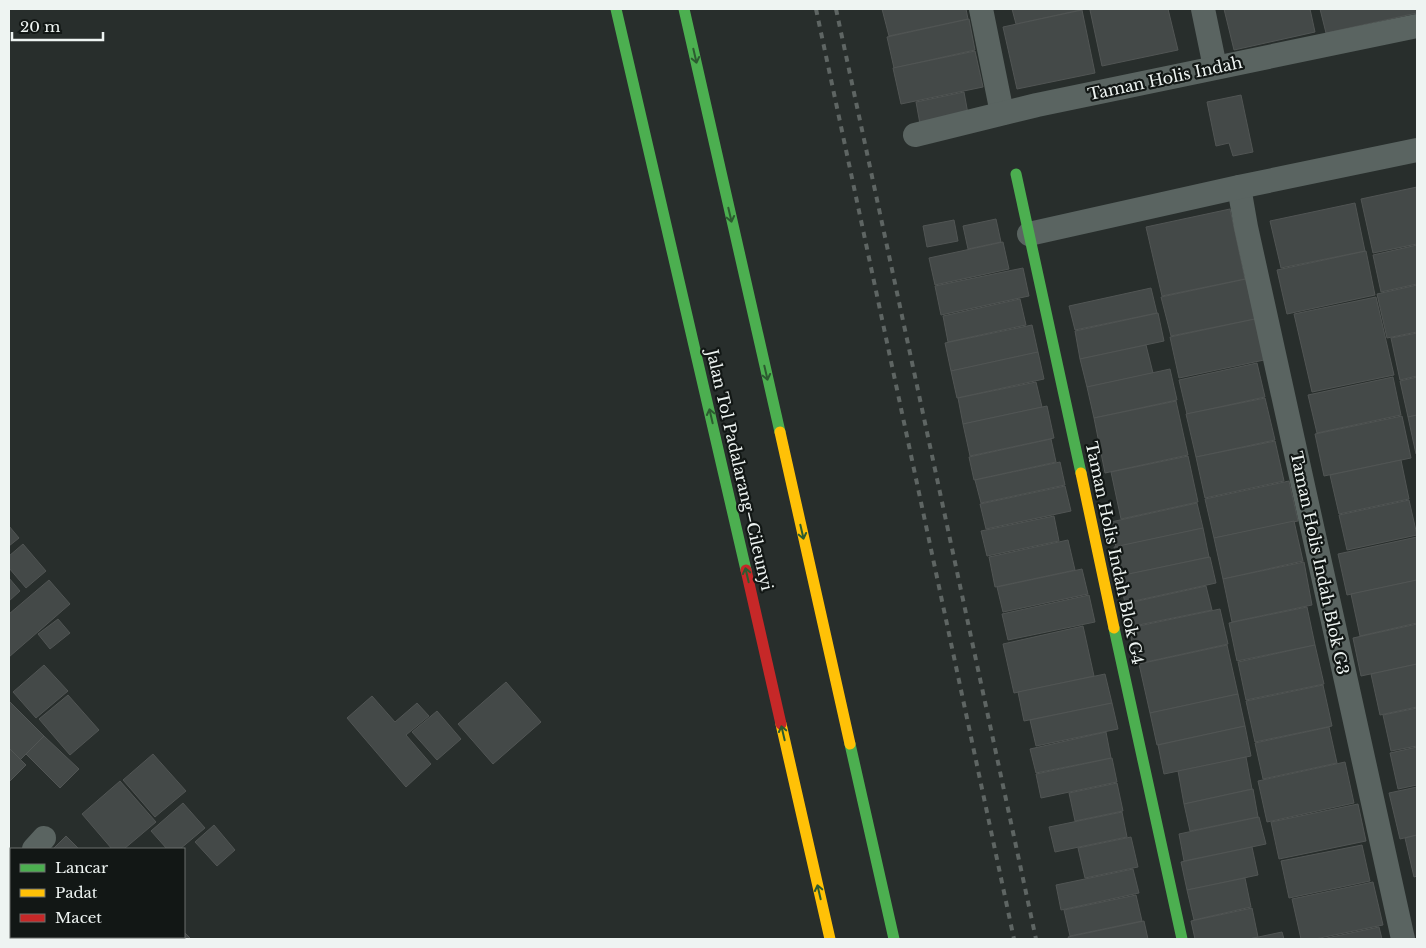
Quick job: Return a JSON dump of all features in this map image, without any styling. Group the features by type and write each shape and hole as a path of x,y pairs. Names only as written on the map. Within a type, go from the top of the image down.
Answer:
{"main road":[{"name":"Jalan Tol Padalarang–Cileunyi","path":"616,9 830,939"},
{"path":"684,9 894,939"},
{"name":"Taman Holis Indah Blok G4","path":"1016,174 1182,939"}],"street":[{"path":"980,9 1002,113"},
{"path":"1204,9 1216,67"},
{"name":"Taman Holis Indah","path":"915,135 1002,113 1417,26"},
{"path":"1029,234 1239,187 1417,150"},
{"name":"Taman Holis Indah Blok G3","path":"1239,187 1246,227 1403,939"}],"building":[{"path":"882,9 966,9 968,19 889,36"},
{"path":"1012,9 1085,9 1016,24"},
{"path":"1168,9 1178,50 1102,66 1090,10"},
{"path":"1224,9 1310,9 1315,32 1234,50"},
{"path":"1320,9 1417,9 1417,13 1326,33"},
{"path":"1082,10 1095,73 1017,89 1003,27"},
{"path":"969,19 975,50 894,68 887,37"},
{"path":"975,51 983,87 901,104 893,68"},
{"path":"964,92 968,114 920,124 916,102"},
{"path":"1241,95 1253,152 1233,156 1229,143 1216,146 1207,102"},
{"path":"1417,187 1417,244 1373,253 1361,199"},
{"path":"1355,203 1365,251 1281,268 1270,221"},
{"path":"1230,209 1245,279 1162,296 1146,227"},
{"path":"996,219 1001,242 968,249 963,226"},
{"path":"954,220 958,241 927,247 923,226"},
{"path":"1003,242 1009,269 935,285 929,258"},
{"path":"1417,245 1417,284 1381,292 1373,255"},
{"path":"1366,251 1375,295 1287,314 1277,270"},
{"path":"1023,268 1029,296 941,315 935,286"},
{"path":"1246,279 1255,319 1171,336 1161,297"},
{"path":"1417,285 1417,332 1387,338 1377,294"},
{"path":"1151,288 1157,313 1075,330 1069,306"},
{"path":"1376,297 1394,375 1312,392 1294,314"},
{"path":"1020,299 1026,325 948,342 943,316"},
{"path":"1158,313 1164,341 1080,359 1075,331"},
{"path":"1255,319 1264,360 1179,378 1170,337"},
{"path":"1032,325 1038,352 951,371 945,343"},
{"path":"1417,333 1417,376 1400,380 1391,338"},
{"path":"1146,345 1153,373 1087,387 1080,359"},
{"path":"1038,352 1044,379 957,398 951,371"},
{"path":"1257,363 1265,397 1187,414 1179,380"},
{"path":"1170,369 1177,400 1094,418 1087,387"},
{"path":"1393,377 1401,415 1317,433 1308,395"},
{"path":"1417,377 1417,415 1408,417 1400,381"},
{"path":"1036,382 1042,407 963,424 958,398"},
{"path":"1265,398 1275,440 1196,457 1186,414"},
{"path":"1176,401 1188,455 1105,473 1094,418"},
{"path":"1047,406 1054,438 970,456 963,424"},
{"path":"1417,415 1417,454 1416,454 1408,417"},
{"path":"1402,416 1411,458 1324,476 1315,434"},
{"path":"1051,439 1056,462 974,480 969,457"},
{"path":"1275,441 1284,481 1205,498 1196,457"},
{"path":"1188,456 1198,502 1121,519 1111,472"},
{"path":"1401,460 1409,499 1339,514 1330,475"},
{"path":"1060,462 1065,485 981,503 975,480"},
{"path":"1289,481 1298,521 1214,538 1205,499"},
{"path":"1065,486 1071,511 986,529 980,504"},
{"path":"1409,500 1417,535 1347,550 1339,515"},
{"path":"1197,503 1203,528 1116,547 1111,522"},
{"path":"1054,516 1059,541 987,556 981,531"},
{"path":"1294,521 1303,561 1223,579 1214,538"},
{"path":"9,526 19,538 9,546"},
{"path":"1203,528 1209,557 1120,576 1114,547"},
{"path":"1417,537 1417,580 1347,595 1338,554"},
{"path":"1068,540 1075,570 995,587 989,557"},
{"path":"23,544 46,571 26,588 9,568 9,556"},
{"path":"1210,557 1216,583 1125,603 1119,576"},
{"path":"1304,562 1312,605 1232,622 1223,579"},
{"path":"1082,569 1088,594 1003,612 997,587"},
{"path":"9,578 20,591 9,601"},
{"path":"49,580 70,604 9,657 9,614"},
{"path":"1417,580 1417,623 1360,636 1351,594"},
{"path":"1206,586 1212,610 1129,627 1124,604"},
{"path":"1089,595 1095,622 1008,640 1002,614"},
{"path":"1307,607 1315,645 1237,661 1229,623"},
{"path":"1220,609 1228,644 1137,664 1129,628"},
{"path":"58,619 70,633 50,649 38,634"},
{"path":"1417,624 1417,664 1361,676 1353,638"},
{"path":"1083,626 1094,676 1014,693 1003,644"},
{"path":"1227,645 1238,694 1150,713 1139,664"},
{"path":"1315,645 1324,684 1246,700 1238,662"},
{"path":"1417,664 1417,707 1380,715 1371,674"},
{"path":"44,665 68,691 36,718 13,692"},
{"path":"1105,674 1112,703 1024,721 1018,692"},
{"path":"506,682 541,722 493,764 458,724"},
{"path":"1323,685 1332,726 1255,742 1246,701"},
{"path":"1238,694 1245,726 1157,745 1150,713"},
{"path":"68,695 99,730 70,755 39,719"},
{"path":"372,696 395,722 417,703 429,716 406,735 431,764 406,787 347,718"},
{"path":"9,701 44,736 20,760 9,748"},
{"path":"1112,703 1118,729 1036,746 1030,720"},
{"path":"1417,708 1417,746 1391,751 1383,715"},
{"path":"437,711 461,739 437,760 412,732"},
{"path":"1245,726 1251,756 1164,774 1158,745"},
{"path":"1329,727 1337,763 1263,779 1255,743"},
{"path":"1106,732 1111,758 1036,773 1030,749"},
{"path":"44,736 79,769 60,788 26,754"},
{"path":"1417,747 1417,785 1398,789 1390,753"},
{"path":"9,748 26,765 9,782"},
{"path":"153,754 186,791 155,817 123,780"},
{"path":"1246,757 1252,789 1184,804 1178,771"},
{"path":"1112,758 1117,782 1041,798 1036,774"},
{"path":"1345,762 1354,803 1267,822 1258,781"},
{"path":"120,781 156,822 125,848 111,848 82,814"},
{"path":"1117,783 1123,811 1075,821 1069,793"},
{"path":"1417,787 1417,835 1400,839 1389,793"},
{"path":"1253,789 1258,817 1190,831 1184,804"},
{"path":"183,803 205,828 181,848 166,848 151,831"},
{"path":"1358,804 1366,841 1279,859 1271,822"},
{"path":"1122,812 1127,837 1055,852 1049,827"},
{"path":"1259,817 1266,844 1184,861 1179,834"},
{"path":"214,825 235,850 217,866 195,842"},
{"path":"1417,835 1417,876 1414,877 1405,838"},
{"path":"66,836 78,848 54,848"},
{"path":"1131,837 1138,867 1085,878 1078,848"},
{"path":"1362,845 1370,881 1289,898 1281,861"},
{"path":"1252,847 1258,875 1187,890 1181,862"},
{"path":"1133,869 1139,893 1061,910 1056,885"},
{"path":"1245,878 1251,907 1194,920 1187,890"},
{"path":"1373,882 1383,925 1315,939 1301,939 1292,899"},
{"path":"1136,895 1142,921 1070,936 1064,910"},
{"path":"1252,908 1258,937 1249,939 1195,939 1191,921"},
{"path":"1144,921 1148,939 1069,939 1068,937"},
{"path":"1379,927 1382,939 1322,939"},
{"path":"1282,932 1284,939 1249,939"},
{"path":"185,933 191,939 164,938 185,938"},
{"path":"18,938 50,938 49,939"},
{"path":"52,938 90,938 88,939 51,939"},
{"path":"112,938 139,938 138,939"}],"railway":[{"path":"816,9 1014,939"},
{"path":"836,9 1036,939"}],"traffic: fast":[{"path":"616,9 746,570"},
{"path":"684,9 780,432"},
{"path":"1016,174 1081,473"},
{"path":"1114,628 1182,939"},
{"path":"850,744 894,939"}],"traffic: slow":[{"path":"780,432 850,744"},
{"path":"1081,473 1114,628"},
{"path":"781,724 830,939"}],"traffic: jam":[{"path":"746,570 781,724"}]}
